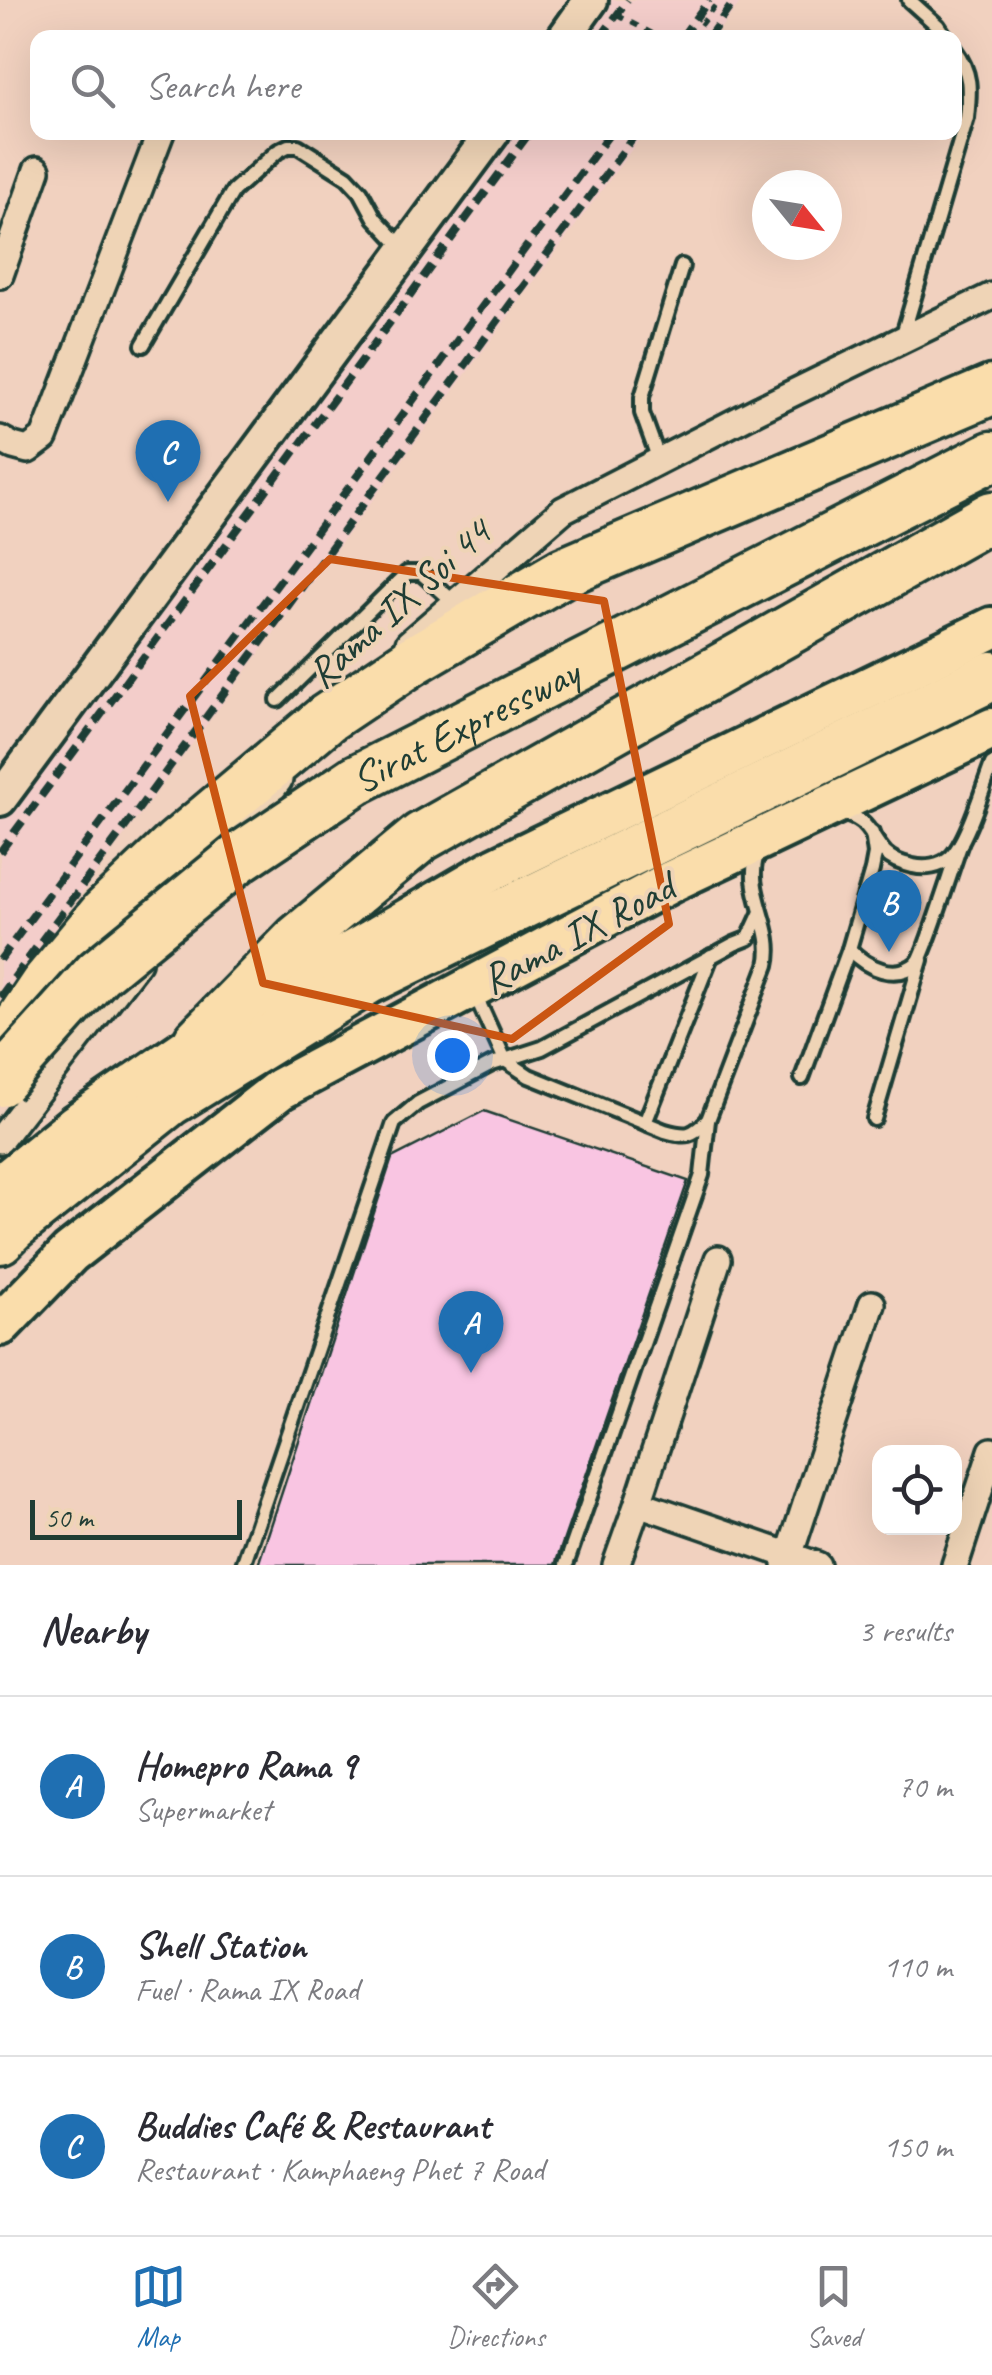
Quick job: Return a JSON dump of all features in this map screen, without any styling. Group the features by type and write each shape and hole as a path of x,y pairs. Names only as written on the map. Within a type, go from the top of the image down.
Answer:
{"highway":[{"path":"0,1051 45,984 104,913 177,844 327,718 412,661 564,572 992,390"},
{"name":"Sirat Expressway","path":"0,1082 98,972 239,858 356,780 992,456"},
{"path":"198,1041 298,939 421,837 992,516"},
{"path":"0,1240 170,1102 367,980 992,676"}],"main road":[{"name":"Rama IX Road","path":"0,1186 75,1124 198,1041 496,868 992,628"},
{"name":"Rama IX Road","path":"0,1325 70,1253 280,1088 672,881 992,729"}],"street":[{"path":"572,30 599,5"},
{"path":"0,439 28,450 44,438 158,140"},
{"path":"0,798 487,140"},
{"path":"0,275 37,170"},
{"name":"Rama IX Soi 44","path":"0,1140 327,718 454,602 563,510 992,296"},
{"path":"616,1565 718,1259"},
{"path":"788,1560 872,1304"},
{"path":"955,1565 992,1451"},
{"path":"638,1502 788,1560 816,1565"}],"lane":[{"path":"909,0 941,30"},
{"path":"962,60 970,89 962,132"},
{"path":"901,340 960,140"},
{"path":"143,346 233,191 288,146 298,146 347,177 361,192 374,218 406,251"},
{"path":"659,460 642,413 642,397 682,266"},
{"path":"278,700 408,573 421,574 454,602"},
{"path":"874,1120 921,960 992,764"},
{"path":"814,815 854,816 896,861 924,868 950,858 961,843"},
{"path":"802,1078 849,949 872,870 872,833"},
{"path":"566,1565 702,1175 708,1120 771,951 755,892 753,862 764,838"},
{"path":"243,1565 394,1123 418,1102 505,1060 542,1048 749,938 760,911"},
{"path":"849,949 867,965 891,972 901,972 921,960"},
{"path":"645,1123 711,956"},
{"path":"472,987 505,1060 530,1076 685,1136 708,1120"}],"path":[{"path":"696,30 719,0"},
{"path":"599,5 647,30"}],"highlighted area":[{"path":"330,559 604,601 669,924 512,1039 263,983 190,696"}],"shaded area":[{"path":"596,0 742,0 719,30 574,30"},
{"path":"493,140 639,140 0,1004 0,801"}],"building":[{"path":"484,1111 688,1181 555,1565 258,1565 392,1158"}],"railway":[{"path":"606,30 628,0"},
{"path":"687,30 709,0"},
{"path":"714,30 735,0"},
{"path":"0,852 524,140"},
{"path":"0,960 605,140"},
{"path":"0,997 631,140"}],"place":[{"name":"Buddies Café & Restaurant","path":"168,502"},
{"name":"Shell Station","path":"889,952"},
{"name":"Homepro Rama 9","path":"471,1373"}]}
